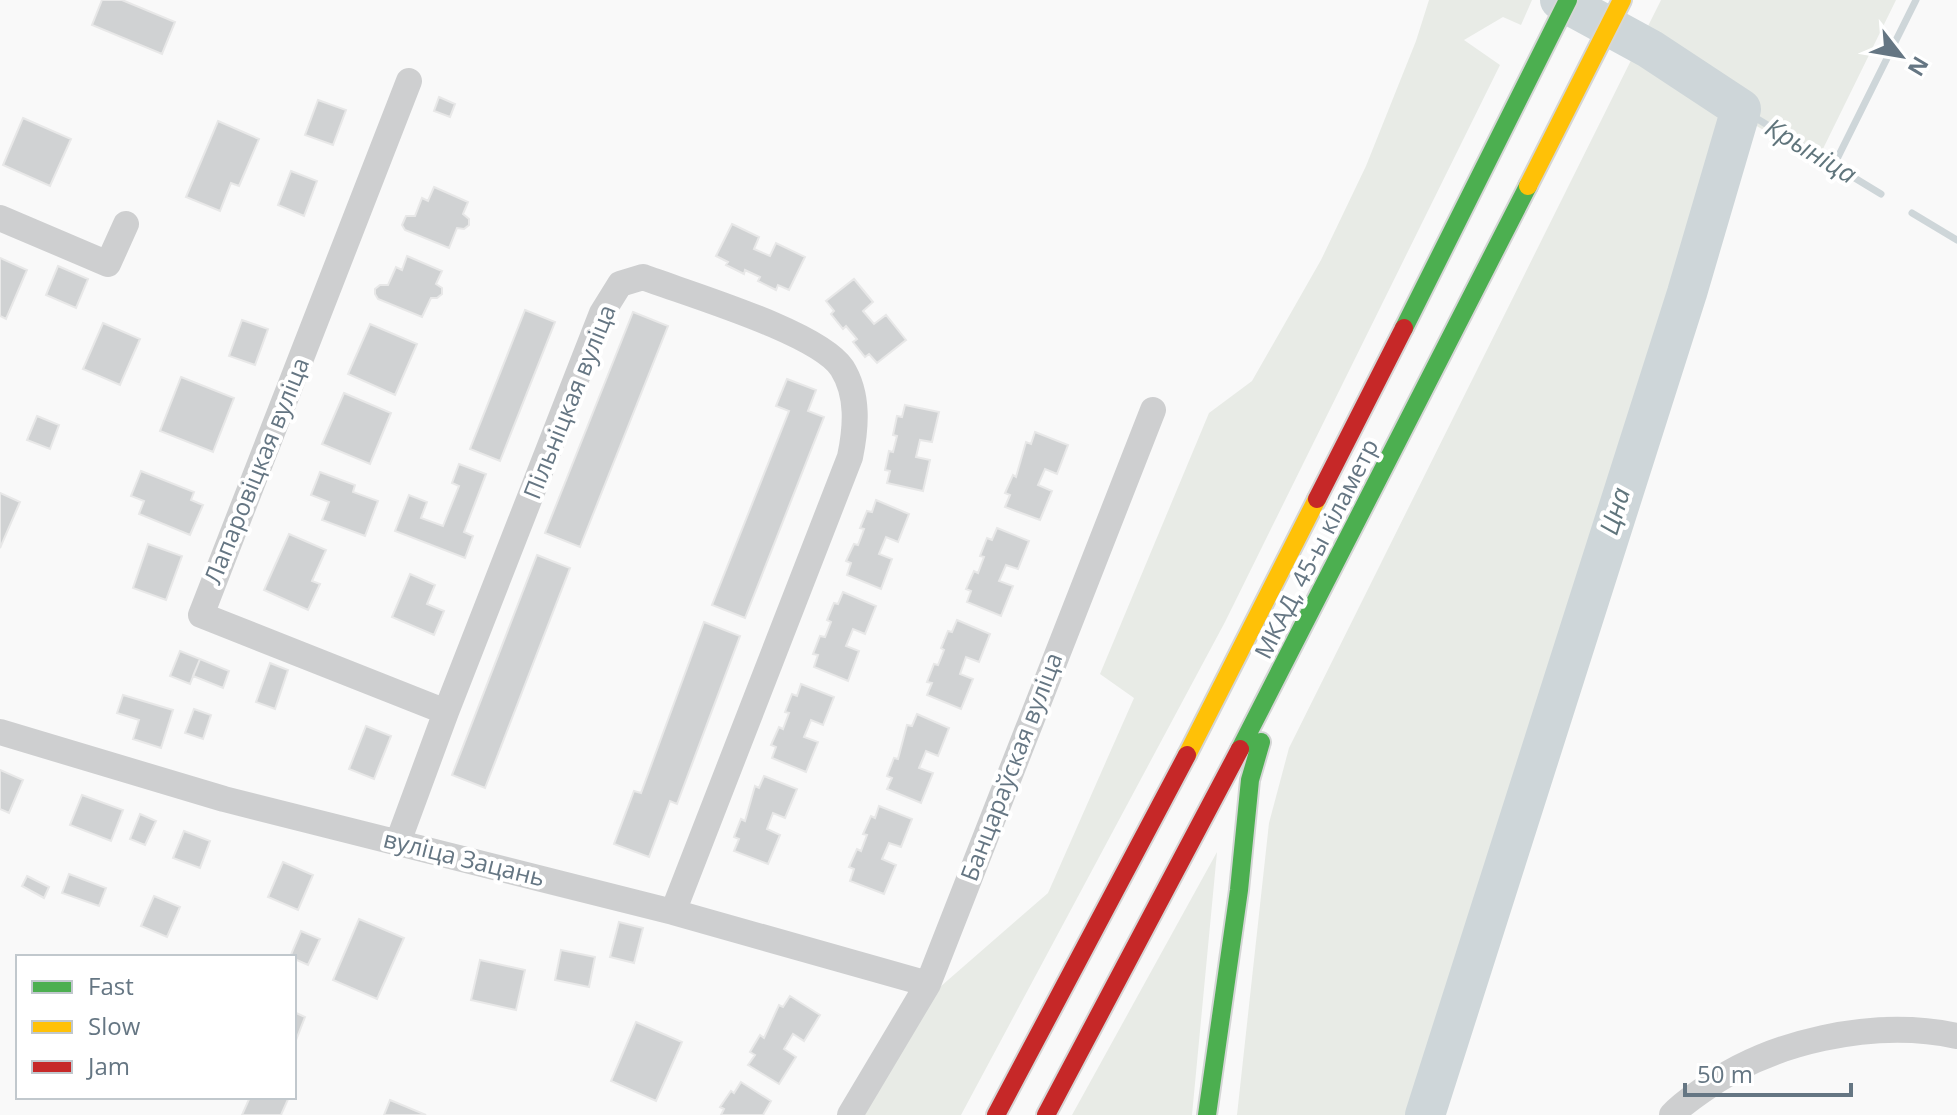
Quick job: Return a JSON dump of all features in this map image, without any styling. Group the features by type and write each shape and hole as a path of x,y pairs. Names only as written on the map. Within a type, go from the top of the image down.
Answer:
{"highway":[{"name":"МКАД, 45-ы кіламетр","path":"996,1115 1271,588 1568,0"},
{"name":"МКАД, 45-ы кіламетр","path":"1046,1115 1282,670 1622,0"},
{"path":"1207,1115 1239,890 1250,780 1282,670"}],"street":[{"name":"Лапаровіцкая вуліца","path":"409,81 201,615 446,712"},
{"path":"0,218 108,264 126,224"},
{"name":"Пільніцкая вуліца","path":"398,842 602,313 620,284 643,277 799,335 823,350 842,368 857,423 850,457 673,912"},
{"name":"Банцараўская вуліца","path":"850,1115 928,984 1153,410"},
{"name":"вуліца Зацань","path":"0,732 224,799 673,912 928,984"},
{"path":"1672,1115 1724,1074 1771,1053 1814,1041 1891,1030 1957,1036"}],"shaded area":[{"path":"1429,0 1532,0 1521,25 1503,17 1464,40 1500,65 1225,622 961,1115 864,1115 940,987 1048,893 1134,698 1100,674 1209,413 1252,381 1321,260 1366,166"},
{"path":"1661,0 1896,0 1817,161 1722,106 1668,290 1412,1115 1237,1115 1269,823 1289,748"},
{"path":"1217,852 1192,1115 1072,1115"}],"building":[{"path":"102,0 122,0 175,22 162,54 92,25"},
{"path":"439,97 455,104 450,117 434,111"},
{"path":"318,100 346,110 333,145 305,135"},
{"path":"23,118 71,139 50,186 3,165"},
{"path":"218,121 259,139 239,186 231,183 220,211 186,197"},
{"path":"291,171 317,181 304,216 278,205"},
{"path":"434,187 468,202 463,214 469,219 469,225 464,229 457,228 449,248 405,230 402,225 406,216 415,216 422,198 428,201"},
{"path":"732,224 759,237 754,249 770,256 776,243 805,257 789,290 778,285 776,290 758,281 760,277 745,270 744,274 716,256"},
{"path":"407,256 442,271 436,284 442,288 442,294 431,298 422,317 378,299 375,294 375,289 380,285 388,285 396,267 402,270"},
{"path":"0,258 27,270 6,319 0,316"},
{"path":"58,266 88,279 76,308 46,295"},
{"path":"854,279 873,302 863,311 874,324 886,315 906,340 877,363 869,354 865,357 853,342 857,339 846,326 843,329 831,314 834,311 826,301"},
{"path":"525,310 555,322 500,461 470,449"},
{"path":"633,312 668,326 580,547 545,533"},
{"path":"242,320 268,329 255,365 229,356"},
{"path":"103,323 140,339 120,385 83,369"},
{"path":"370,324 417,344 395,395 348,374"},
{"path":"181,377 234,398 213,452 160,431"},
{"path":"787,379 816,390 808,411 824,417 745,618 712,605 789,411 776,406"},
{"path":"344,393 391,413 370,464 322,444"},
{"path":"905,405 939,412 932,442 920,440 916,457 930,460 923,491 887,483 890,471 885,470 889,451 893,452 897,436 893,435 897,416 902,417"},
{"path":"37,416 59,425 50,449 27,440"},
{"path":"1035,432 1068,445 1057,474 1045,469 1038,485 1052,491 1040,520 1005,507 1010,495 1005,493 1013,475 1016,477 1026,442 1031,444"},
{"path":"459,464 486,474 464,532 473,536 465,558 395,531 409,495 427,502 421,518 443,526 459,486 452,483"},
{"path":"141,471 194,492 191,500 203,505 190,535 139,514 144,501 131,496"},
{"path":"320,472 355,485 353,492 378,501 365,536 322,520 329,502 311,495"},
{"path":"0,493 20,502 0,548"},
{"path":"876,500 909,514 898,542 886,537 879,554 892,559 881,589 847,575 851,563 846,561 854,544 858,545 864,529 860,528 867,511 872,512"},
{"path":"997,528 1029,541 1018,569 1006,565 999,581 1013,586 1001,616 967,602 971,591 966,589 974,571 978,573 987,538 992,540"},
{"path":"289,534 326,550 312,581 320,584 308,610 264,590"},
{"path":"148,544 182,556 166,600 133,588"},
{"path":"537,555 570,568 485,788 452,775"},
{"path":"410,574 435,585 427,604 444,611 434,635 392,617"},
{"path":"843,592 876,606 865,634 853,629 846,646 859,651 848,681 814,667 818,655 813,654 820,636 825,637 831,622 827,620"},
{"path":"957,620 990,634 979,662 966,657 960,674 973,679 961,709 927,695 932,683 927,682 934,664 938,665 948,631 952,632"},
{"path":"704,622 740,636 677,804 670,801 649,857 614,844 634,791 641,793"},
{"path":"180,651 200,659 190,684 170,676"},
{"path":"200,659 229,671 223,688 193,676"},
{"path":"270,663 288,670 275,709 256,702"},
{"path":"801,684 834,697 823,725 811,720 804,737 818,742 806,772 772,758 776,747 771,745 779,727 783,729 792,694 797,696"},
{"path":"123,695 173,710 161,748 133,739 139,720 117,713"},
{"path":"194,709 211,715 203,739 185,733"},
{"path":"917,714 949,728 938,756 926,751 919,768 933,773 921,803 887,789 892,778 887,776 894,758 898,759 907,725 912,726"},
{"path":"366,726 391,736 374,779 349,769"},
{"path":"0,770 23,780 9,813 0,809"},
{"path":"764,776 797,789 785,818 773,813 767,829 780,835 768,864 734,851 739,839 734,837 741,819 745,821 755,786 759,788"},
{"path":"82,795 123,810 111,841 70,825"},
{"path":"879,806 912,819 901,847 889,843 882,859 896,865 884,894 850,881 854,869 849,867 857,849 861,851 867,835 863,834 871,816 875,818"},
{"path":"140,814 156,821 145,845 130,839"},
{"path":"184,831 210,841 200,868 173,858"},
{"path":"283,862 313,875 298,910 268,897"},
{"path":"69,874 106,888 99,906 62,893"},
{"path":"27,876 49,887 44,898 22,886"},
{"path":"154,896 180,907 167,937 141,926"},
{"path":"359,919 404,938 377,999 333,980"},
{"path":"619,922 643,928 634,963 610,957"},
{"path":"301,931 320,939 308,965 296,960 296,955 291,955"},
{"path":"561,950 595,957 589,987 555,980"},
{"path":"480,960 525,970 516,1010 471,1000"},
{"path":"790,996 820,1015 804,1041 793,1034 784,1049 796,1057 779,1084 748,1065 755,1055 750,1052 760,1035 764,1038 779,1005 783,1007"},
{"path":"296,1013 305,1017 296,1040"},
{"path":"636,1022 682,1042 656,1101 611,1081"},
{"path":"741,1082 771,1101 763,1115 721,1115 724,1109 720,1107"},
{"path":"249,1099 288,1099 281,1115 242,1115"},
{"path":"390,1100 426,1115 384,1115"}],"waterway":[{"name":"Цна","path":"1425,1115 1687,293 1741,109 1650,49 1560,0"},
{"path":"1834,165 1916,0"},
{"name":"Крыніца","path":"1741,109 1881,194"},
{"name":"Крыніца","path":"1912,213 1957,240"}],"traffic: fast":[{"path":"1404,328 1568,0"},
{"path":"1240,749 1528,186"},
{"path":"1207,1115 1239,890 1250,780 1261,742"}],"traffic: slow":[{"path":"1528,186 1622,0"},
{"path":"1187,755 1317,499"}],"traffic: jam":[{"path":"1317,499 1404,328"},
{"path":"1046,1115 1240,749"},
{"path":"996,1115 1187,755"}]}
